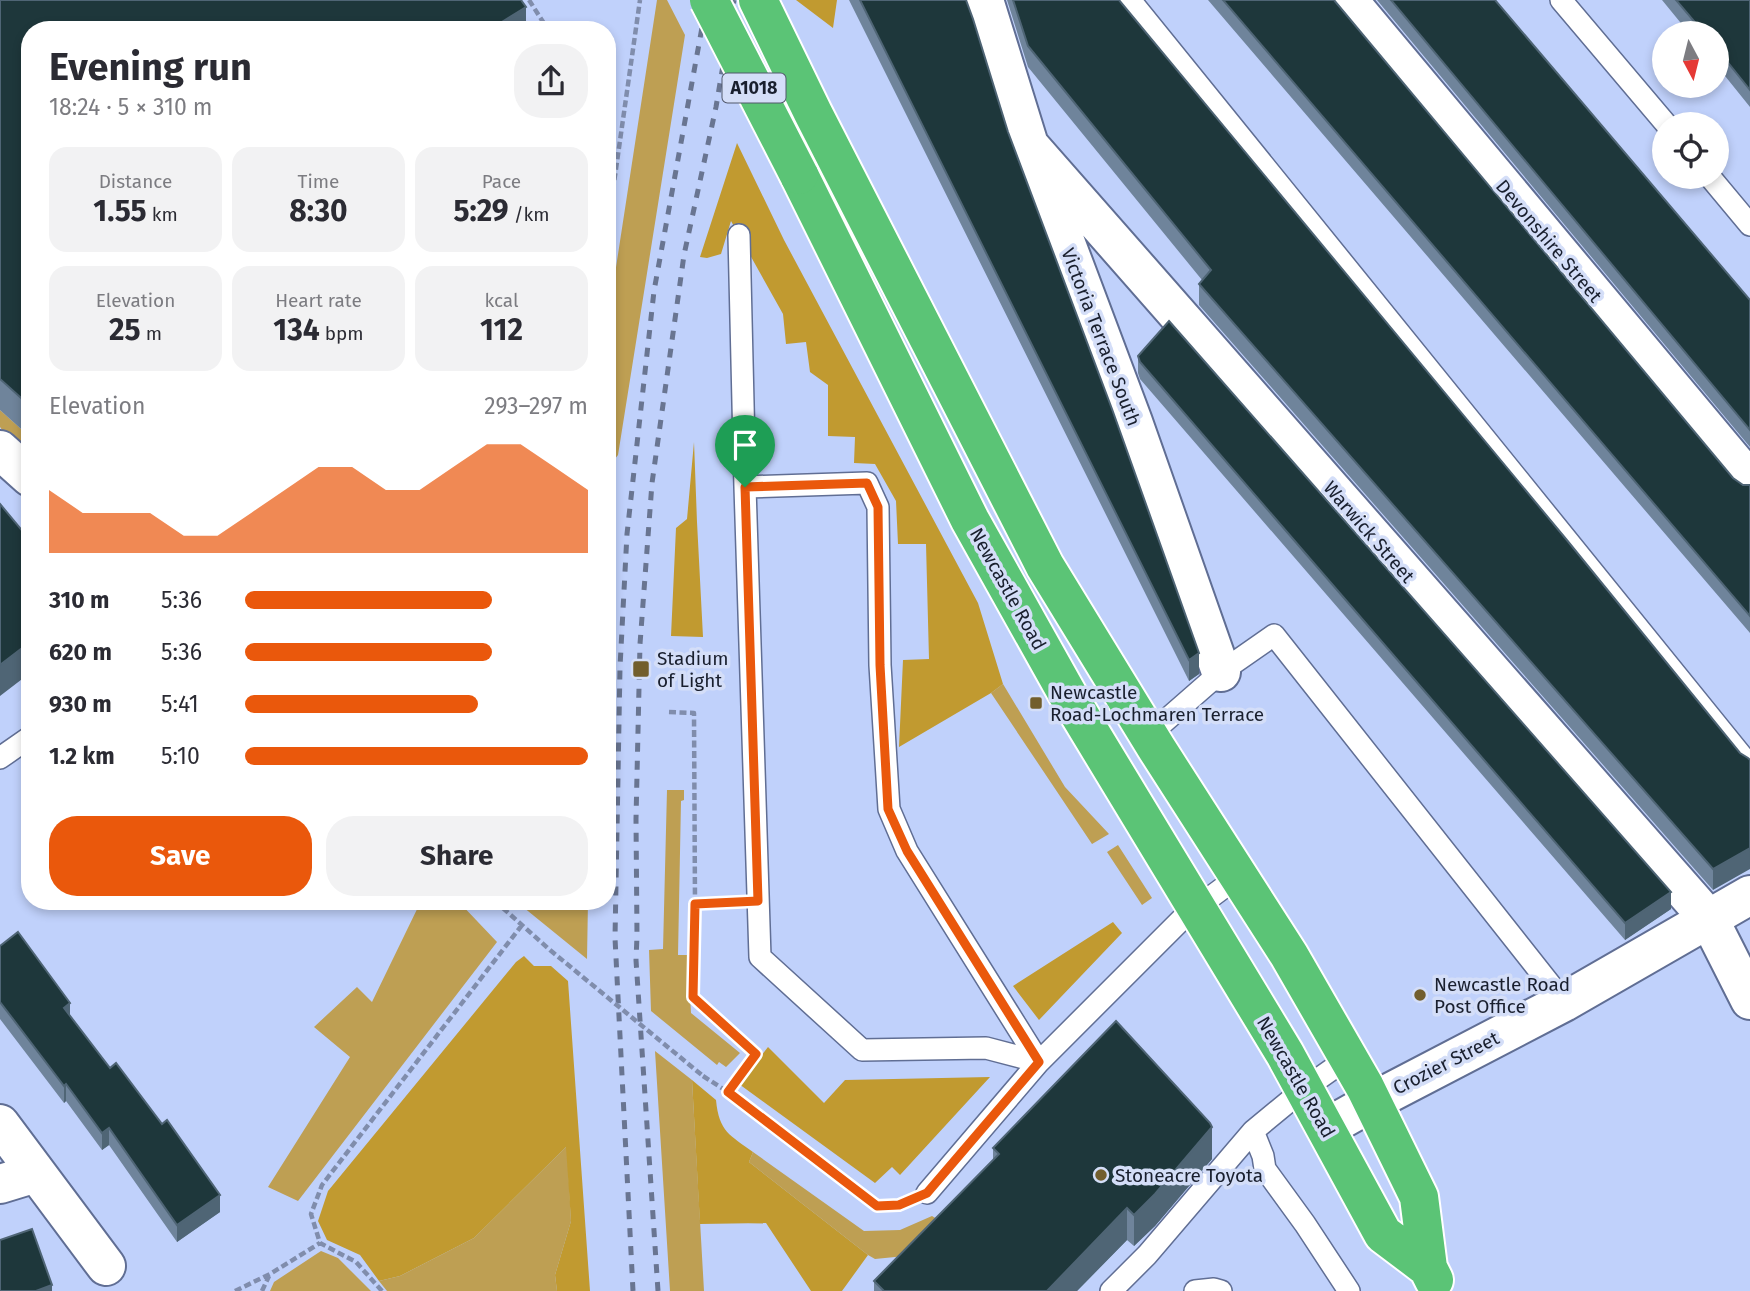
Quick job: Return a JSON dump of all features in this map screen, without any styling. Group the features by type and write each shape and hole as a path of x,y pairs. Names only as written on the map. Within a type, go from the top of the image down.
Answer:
{"highway":[{"name":"Newcastle Road","path":"709,0 970,520 1073,704 1285,1054 1383,1234 1434,1279"},
{"name":"A1018","path":"758,0 1045,566 1289,954 1372,1102 1419,1197 1434,1279"}],"street":[{"name":"Victoria Terrace South","path":"984,0 1029,145 1133,422 1221,672"},
{"name":"Devonshire Street","path":"1348,0 1750,481"},
{"name":"Warwick Street","path":"1029,145 1709,919 1750,1000"},
{"path":"0,450 21,469"},
{"name":"Crozier Street","path":"1326,1128 1564,1002 1750,895"},
{"path":"0,1124 106,1266"},
{"path":"0,1184 36,1173"}],"lane":[{"path":"1130,0 1750,766"},
{"path":"1561,0 1656,112"},
{"path":"1720,189 1750,225"},
{"path":"739,235 760,957 862,1049 986,1048 1039,1062"},
{"path":"745,487 867,483 878,507 880,665 888,809 907,851 1039,1062"},
{"path":"1149,735 1221,672 1274,635 1564,1002"},
{"path":"0,758 21,743"},
{"path":"927,1193 1039,1062 1184,917 1238,876"},
{"path":"1111,1291 1147,1255 1253,1132 1304,1089 1348,1058"},
{"path":"1253,1132 1263,1156 1265,1169 1349,1291"},
{"path":"1195,1291 1221,1291"}],"path":[{"path":"529,0 542,21"},
{"path":"616,154 640,0"},
{"path":"669,712 694,713 693,997 756,1054 728,1092"},
{"path":"695,904 758,901"},
{"path":"505,910 703,1076 728,1092 877,1206 899,1205 927,1193"},
{"path":"382,1291 356,1262 320,1243 312,1214 322,1185 522,925"},
{"path":"235,1291 270,1274 320,1243"},
{"path":"262,1291 270,1274"}],"shaded area":[{"path":"657,0 667,0 685,35 616,458 616,267"},
{"path":"796,0 837,0 833,28"},
{"path":"737,143 784,240 978,603 1003,684 899,747 903,660 929,659 926,544 898,544 896,501 875,464 854,463 855,437 828,436 828,385 810,372 806,342 786,344 783,314 731,221 721,254 700,257"},
{"path":"0,410 21,429 21,454 15,448 0,427"},
{"path":"694,442 703,637 671,636 676,528 687,519"},
{"path":"1003,684 1065,787 1109,834 1092,844 991,693"},
{"path":"667,790 684,790 684,800 681,801 678,955 688,955 691,1013 740,1053 726,1067 719,1062 717,1065 651,1011 649,950 663,949"},
{"path":"1118,845 1152,898 1142,905 1107,852"},
{"path":"417,910 467,910 497,942 298,1201 268,1187 350,1057 314,1027 357,987 372,1002"},
{"path":"527,910 588,910 587,959"},
{"path":"1113,922 1122,933 1039,1020 1013,986"},
{"path":"524,956 534,966 551,966 568,981 590,1291 557,1291 555,1275 571,1221 566,1147 474,1238 400,1276 379,1281 360,1255 327,1240 318,1221 328,1191 516,962"},
{"path":"768,1047 824,1103 845,1080 990,1077 900,1175 892,1167 875,1183 739,1084"},
{"path":"655,1051 692,1080 704,1291 670,1291"},
{"path":"692,1080 716,1100 720,1119 727,1132 753,1152 749,1162 868,1255 842,1291 811,1291 766,1223 700,1224"},
{"path":"567,1146 571,1221 555,1275 557,1291 387,1291 379,1281 400,1276 474,1238"},
{"path":"753,1152 864,1231 900,1230 932,1216 937,1219 905,1256 875,1259 749,1162"},
{"path":"321,1251 338,1258 371,1291 270,1291 274,1282"}],"building":[{"path":"0,0 521,0 526,7 503,21 21,21 21,398 0,379"},
{"path":"860,0 966,0 1008,132 1112,409 1199,653 1189,660"},
{"path":"1013,0 1119,0 1740,753 1750,760 1750,848 1713,869 1199,284 1211,270 1028,46"},
{"path":"1223,0 1334,0 1733,478 1743,485 1750,485 1750,616"},
{"path":"1391,0 1495,0 1652,185 1652,189 1656,189 1750,300 1750,430"},
{"path":"1676,0 1750,0 1750,90 1729,64 1729,21 1694,21"},
{"path":"1169,321 1671,892 1625,923 1140,362 1138,356"},
{"path":"0,504 21,529 21,649 0,665"},
{"path":"18,932 70,1003 64,1008 110,1068 116,1063 162,1124 167,1120 220,1195 177,1225 109,1128 102,1133 0,1002 0,946"},
{"name":"Stoneacre Toyota","path":"1116,1021 1212,1127 1155,1194 1134,1215 1127,1208 1047,1291 884,1291 874,1281 999,1154 993,1148"},
{"path":"32,1229 52,1285 36,1291 0,1291 0,1240"}],"railway":[{"path":"616,884 620,667 627,534 654,291 707,0"},
{"path":"658,1291 636,960 640,644 652,483 684,255 716,107 734,0"},
{"path":"616,910 633,1291"}],"place":[{"name":"Stadium of Light","path":"641,669"},
{"name":"Newcastle Road-Lochmaren Terrace","path":"1036,703"},
{"name":"Newcastle Road Post Office","path":"1420,995"},
{"name":"Stoneacre Toyota","path":"1101,1175"}],"route":[{"path":"867,483 878,507 880,665 888,809 907,851 1039,1062 927,1193 899,1205 877,1206 728,1092 756,1054 693,997 695,904 758,901 745,487 867,483"}]}
